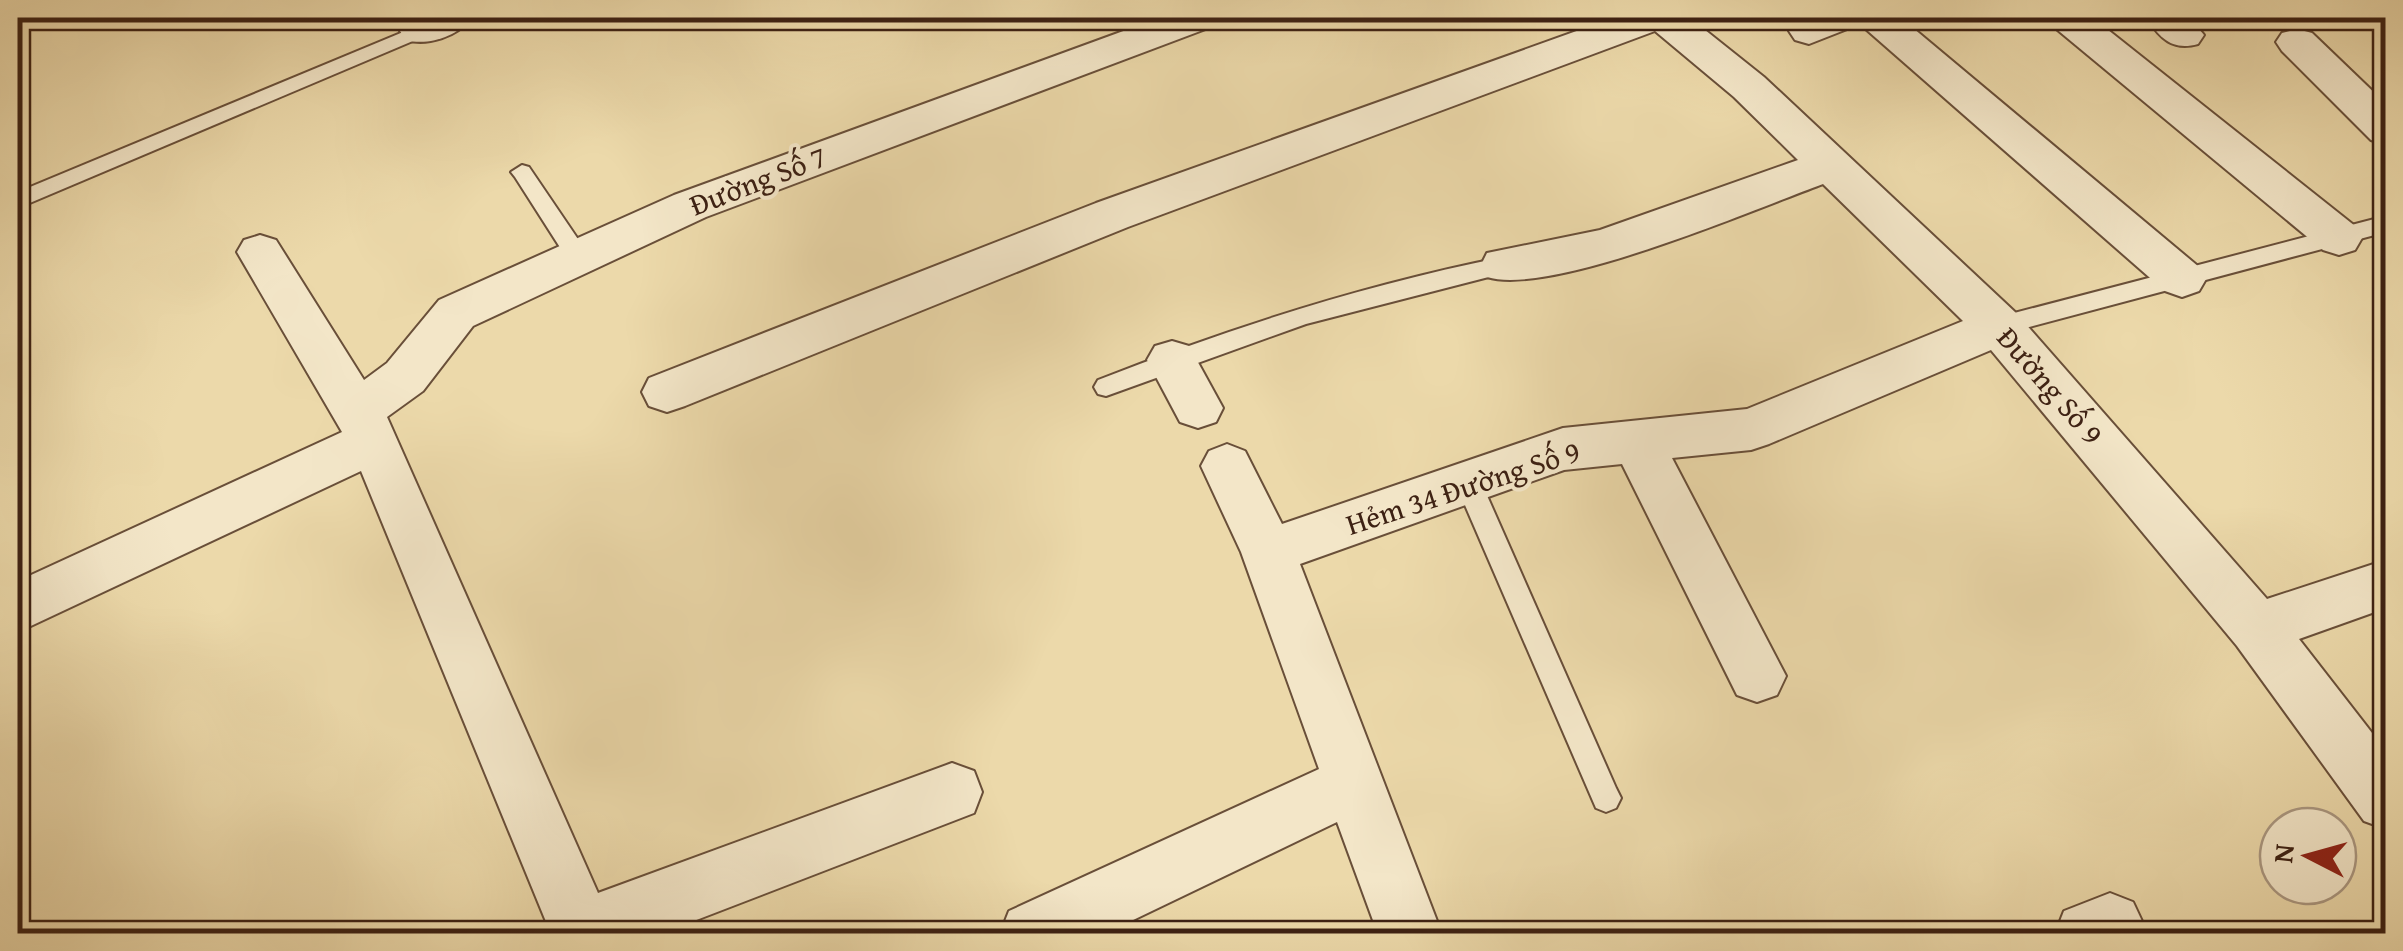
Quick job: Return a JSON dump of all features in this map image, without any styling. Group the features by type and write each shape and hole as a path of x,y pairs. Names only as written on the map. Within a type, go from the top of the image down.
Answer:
{"street":[{"name":"Đường Số 7","path":"18,607 366,426 456,314 690,206 1196,18"},
{"path":"667,392 1112,215 1651,18"},
{"name":"Đường Số 9","path":"1666,18 1749,87 1999,326 2258,628 2386,800"},
{"path":"1876,18 2182,279"},
{"path":"2068,18 2339,238"},
{"path":"2296,42 2386,130"},
{"path":"1504,265 1606,246 1830,165"},
{"path":"260,252 366,426 580,932 952,792"},
{"name":"Hẻm 34 Đường Số 9","path":"1268,552 1563,449 1751,429 1999,326"},
{"path":"1172,360 1198,408"},
{"path":"1637,441 1757,676"},
{"path":"1228,466 1268,552 1410,934"},
{"path":"2258,628 2386,584"},
{"path":"1032,934 1352,784"},
{"path":"2087,934 2110,924 2116,934"}],"lane":[{"path":"18,200 435,24"},
{"path":"522,172 578,257"},
{"path":"1999,326 2386,224"},
{"path":"1106,387 1172,360 1358,300 1504,265"},
{"path":"1468,482 1606,798"}]}
